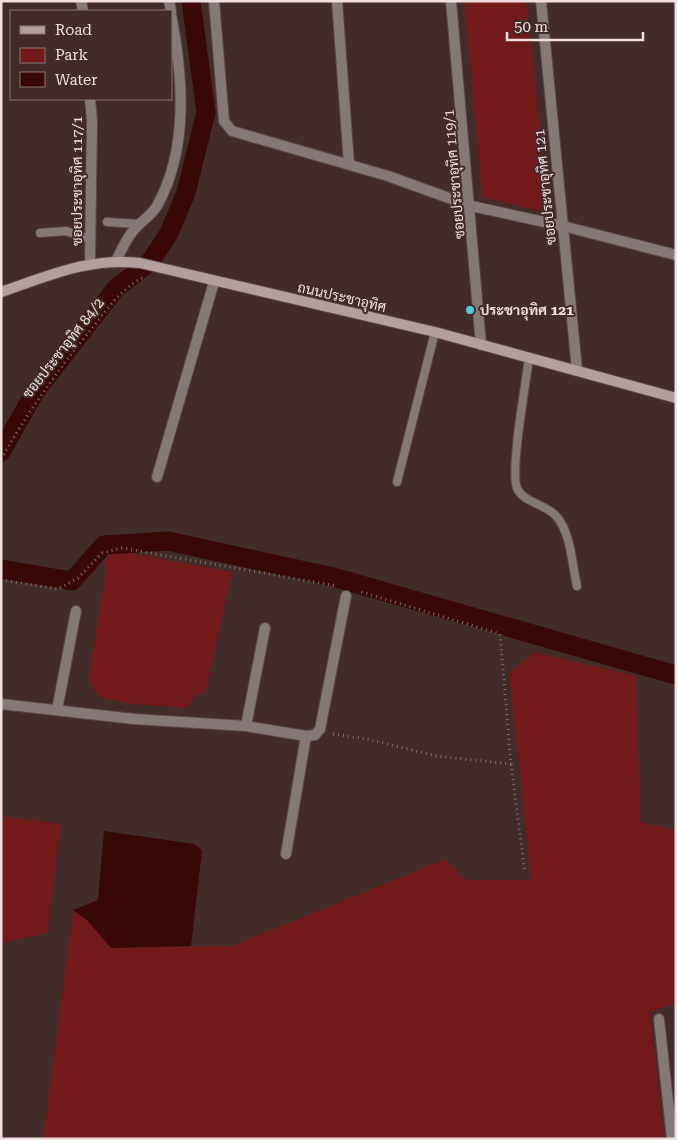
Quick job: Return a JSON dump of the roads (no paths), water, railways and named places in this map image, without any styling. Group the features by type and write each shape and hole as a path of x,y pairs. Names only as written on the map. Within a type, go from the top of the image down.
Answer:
{"main road":[{"name":"ถนนประชาอุทิศ","path":"1,292 90,263 116,261 140,263 214,282 435,332 676,398"}],"street":[{"path":"214,1 224,121 232,131 349,164 471,206 563,226 676,255"},
{"path":"336,1 349,164"},
{"name":"ซอยประชาอุทิศ 119/1","path":"452,1 471,206 481,345"},
{"name":"ซอยประชาอุทิศ 121","path":"541,1 577,370"},
{"path":"116,261 132,232 155,208 170,182 178,150 180,104 176,41 172,19"},
{"name":"ซอยประชาอุทิศ 117/1","path":"90,100 92,121 90,263"},
{"path":"157,477 214,282"},
{"path":"1,704 134,719 246,726 306,736 315,735 320,729 346,596"},
{"path":"57,710 76,611"},
{"path":"246,726 265,628"},
{"path":"286,854 306,736"},
{"path":"659,1019 673,1138"}],"lane":[{"path":"108,222 140,224"},
{"path":"40,233 66,232 90,239"},
{"path":"397,482 435,332"},
{"path":"529,358 515,463 517,488 522,496 546,507 564,527 577,586"}],"water":[{"path":"104,831 194,844 202,850 191,946 111,948 87,920 73,910 98,900"}],"waterway":[{"path":"1,452 35,392 116,288 150,262 169,233 186,193 206,112 191,1"},
{"path":"1,569 72,581 104,545 168,541 333,577 676,675"}],"place":[{"name":"ประชาอุทิศ 121","path":"470,310"}]}
